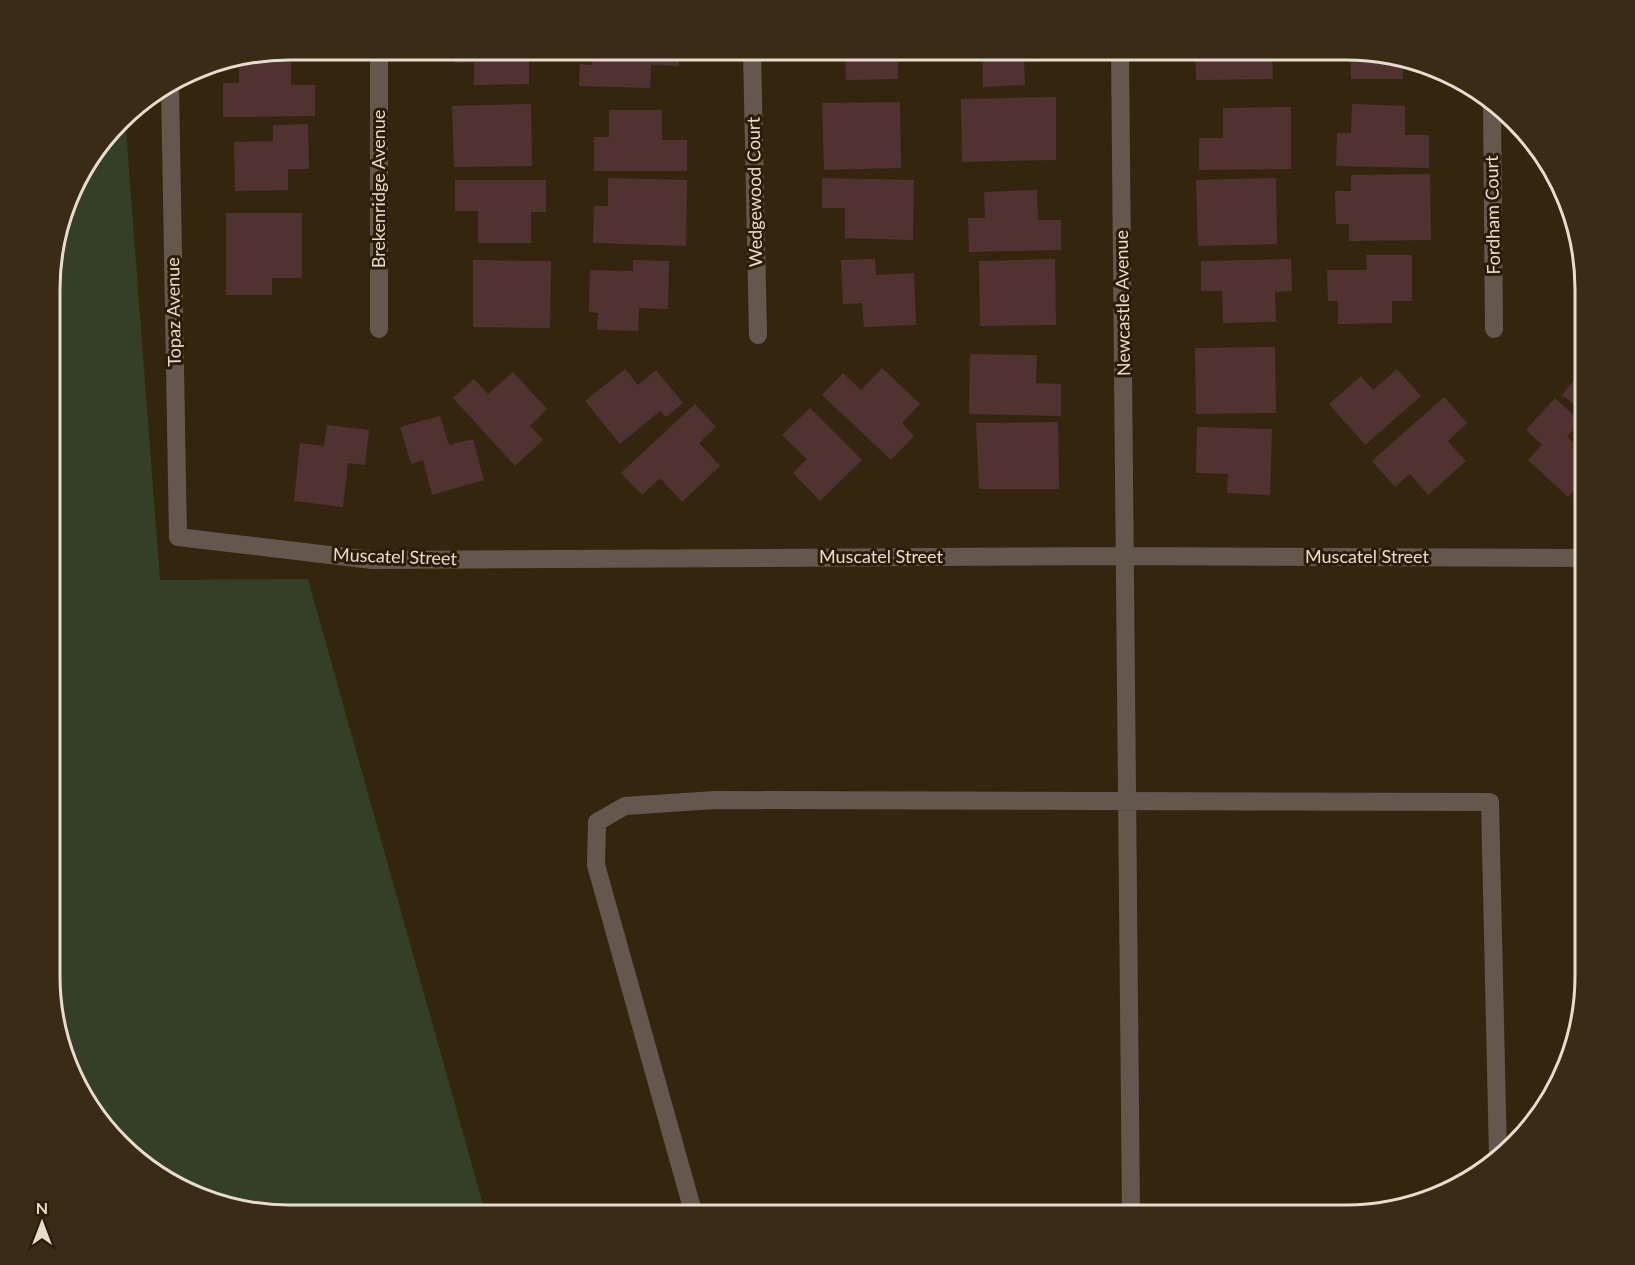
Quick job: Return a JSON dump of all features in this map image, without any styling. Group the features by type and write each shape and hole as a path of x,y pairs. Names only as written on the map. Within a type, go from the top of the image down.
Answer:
{"street":[{"name":"Brekenridge Avenue","path":"379,60 379,329"},
{"name":"Wedgewood Court","path":"752,60 758,335"},
{"name":"Newcastle Avenue","path":"1120,60 1131,1205"},
{"name":"Topaz Avenue","path":"170,94 178,537"},
{"name":"Fordham Court","path":"1492,113 1494,329"},
{"name":"Muscatel Street","path":"178,537 372,560 1126,556 1575,558"},
{"path":"691,1205 596,865 597,822 625,806 715,800 1490,802 1498,1147"}],"green space":[{"path":"126,128 160,580 308,579 483,1205 274,1205 244,1201 201,1188 150,1158 127,1138 107,1115 91,1091 72,1050 64,1021 60,991 60,274 64,244 77,201 107,150"}],"building":[{"path":"291,60 291,85 315,85 315,116 223,117 223,83 239,83 239,65"},
{"path":"455,60 529,60 529,84 474,85 474,62 455,63"},
{"path":"592,60 679,60 679,66 651,65 650,88 579,86 580,64 592,65"},
{"path":"845,60 898,60 898,79 846,80"},
{"path":"982,60 1056,60 1024,62 1025,85 983,87"},
{"path":"1195,60 1272,60 1273,79 1196,80"},
{"path":"1350,60 1402,67 1403,79 1351,79"},
{"path":"1056,97 1056,160 962,162 961,99"},
{"path":"900,102 901,168 824,170 822,103"},
{"path":"531,104 532,166 454,167 452,106"},
{"path":"1352,104 1405,106 1405,135 1429,135 1429,168 1336,166 1337,133 1351,133"},
{"path":"1291,107 1291,169 1199,170 1199,138 1223,138 1223,108"},
{"path":"609,110 662,110 662,140 687,140 687,171 594,171 594,137 609,137"},
{"path":"308,124 309,169 288,169 288,190 235,191 234,142 273,141 273,125"},
{"path":"1430,174 1431,240 1349,241 1349,224 1336,224 1335,191 1351,191 1351,175"},
{"path":"608,178 687,180 686,246 593,243 594,206 608,206"},
{"path":"822,178 914,180 913,240 845,238 845,208 822,208"},
{"path":"1276,178 1277,244 1198,246 1196,180"},
{"path":"455,180 546,180 546,212 531,212 531,243 478,243 478,211 455,211"},
{"path":"1037,190 1038,220 1061,220 1061,250 969,252 968,218 985,218 984,192"},
{"path":"226,213 302,213 302,278 272,278 272,295 226,295"},
{"path":"1366,255 1412,255 1412,301 1392,301 1392,323 1338,324 1338,301 1328,301 1327,270 1367,270"},
{"path":"875,259 876,275 914,273 916,325 864,327 862,303 843,304 841,260"},
{"path":"1055,259 1056,325 980,326 979,261"},
{"path":"1291,259 1292,291 1275,292 1276,322 1223,323 1222,291 1201,291 1201,261"},
{"path":"473,260 551,261 550,328 473,327"},
{"path":"633,260 669,261 668,309 639,308 638,331 597,330 598,313 589,312 590,270 633,271"},
{"path":"1275,347 1276,413 1196,414 1195,348"},
{"path":"970,354 1037,355 1036,383 1061,384 1061,416 969,414"},
{"path":"882,368 920,404 902,423 914,436 891,460 822,395 843,373 861,390"},
{"path":"625,369 638,385 656,370 683,403 666,417 660,411 620,444 585,401"},
{"path":"1397,369 1421,396 1365,445 1329,404 1361,376 1373,390"},
{"path":"513,372 547,409 530,426 543,440 515,466 453,398 474,379 488,394"},
{"path":"1575,379 1575,405 1562,395"},
{"path":"1444,397 1467,423 1448,441 1466,461 1428,495 1410,474 1395,487 1372,461"},
{"path":"1555,398 1575,416 1575,428 1567,437 1575,444 1575,490 1568,497 1528,460 1542,445 1526,430"},
{"path":"695,404 716,427 699,443 720,466 682,502 660,478 642,495 621,473"},
{"path":"810,408 862,460 820,501 793,473 807,459 782,435"},
{"path":"440,416 449,445 473,439 484,480 432,495 423,460 411,464 400,427"},
{"path":"1058,422 1059,489 979,489 976,423"},
{"path":"327,425 369,430 365,465 348,463 343,507 294,501 300,443 324,446"},
{"path":"1197,427 1272,429 1270,495 1227,493 1228,474 1196,473"}]}
